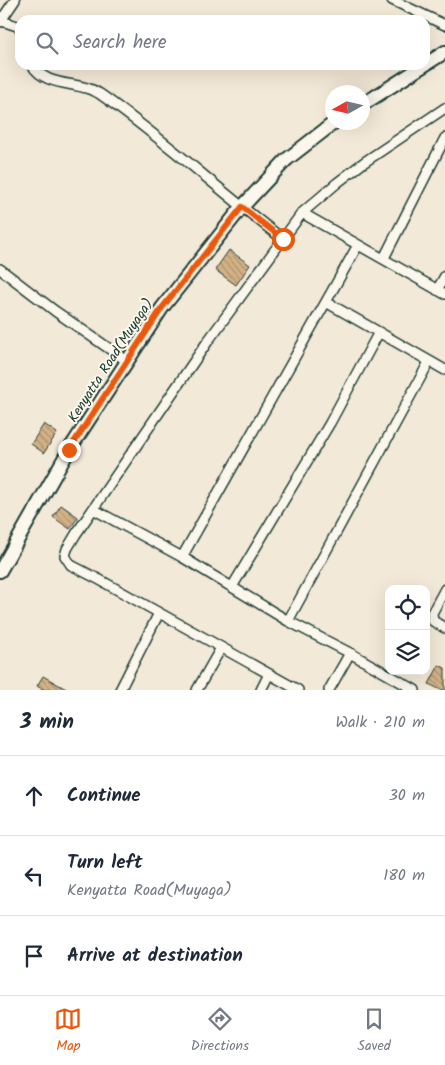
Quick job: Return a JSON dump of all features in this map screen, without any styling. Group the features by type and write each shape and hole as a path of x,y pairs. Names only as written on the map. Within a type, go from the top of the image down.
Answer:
{"main road":[{"path":"430,62 445,52"},
{"path":"370,100 417,70"},
{"name":"Kenyatta Road(Muyaga)","path":"0,571 69,450 162,308 242,207 286,160 325,130"}],"street":[{"path":"15,0 1,21 15,25"},
{"path":"392,0 427,15"},
{"path":"430,16 443,22"},
{"path":"35,70 46,78 65,84 85,86 97,92 155,134 283,239"},
{"path":"298,690 71,565 65,556 67,549 93,509 208,341 302,213 363,163 445,108"},
{"path":"384,258 445,138"},
{"path":"302,213 441,292 445,276"},
{"path":"182,557 358,245"},
{"path":"0,269 127,361"},
{"path":"326,302 445,370"},
{"path":"232,587 330,423 379,332"},
{"path":"288,621 429,362"},
{"path":"93,509 182,557 288,621 415,690"},
{"path":"445,589 432,613 433,621 445,628"},
{"path":"120,690 160,613"},
{"path":"197,690 221,648"},
{"path":"329,690 350,653"},
{"path":"261,690 269,674"}],"building":[{"path":"229,250 250,265 236,285 215,270"},
{"path":"44,424 57,433 44,453 31,444"},
{"path":"61,505 78,517 70,529 53,517"},
{"path":"439,665 445,668 445,690 429,684"},
{"path":"43,676 68,690 44,690 37,686"}],"route":[{"path":"69,450 162,308 242,207 283,239"}]}
